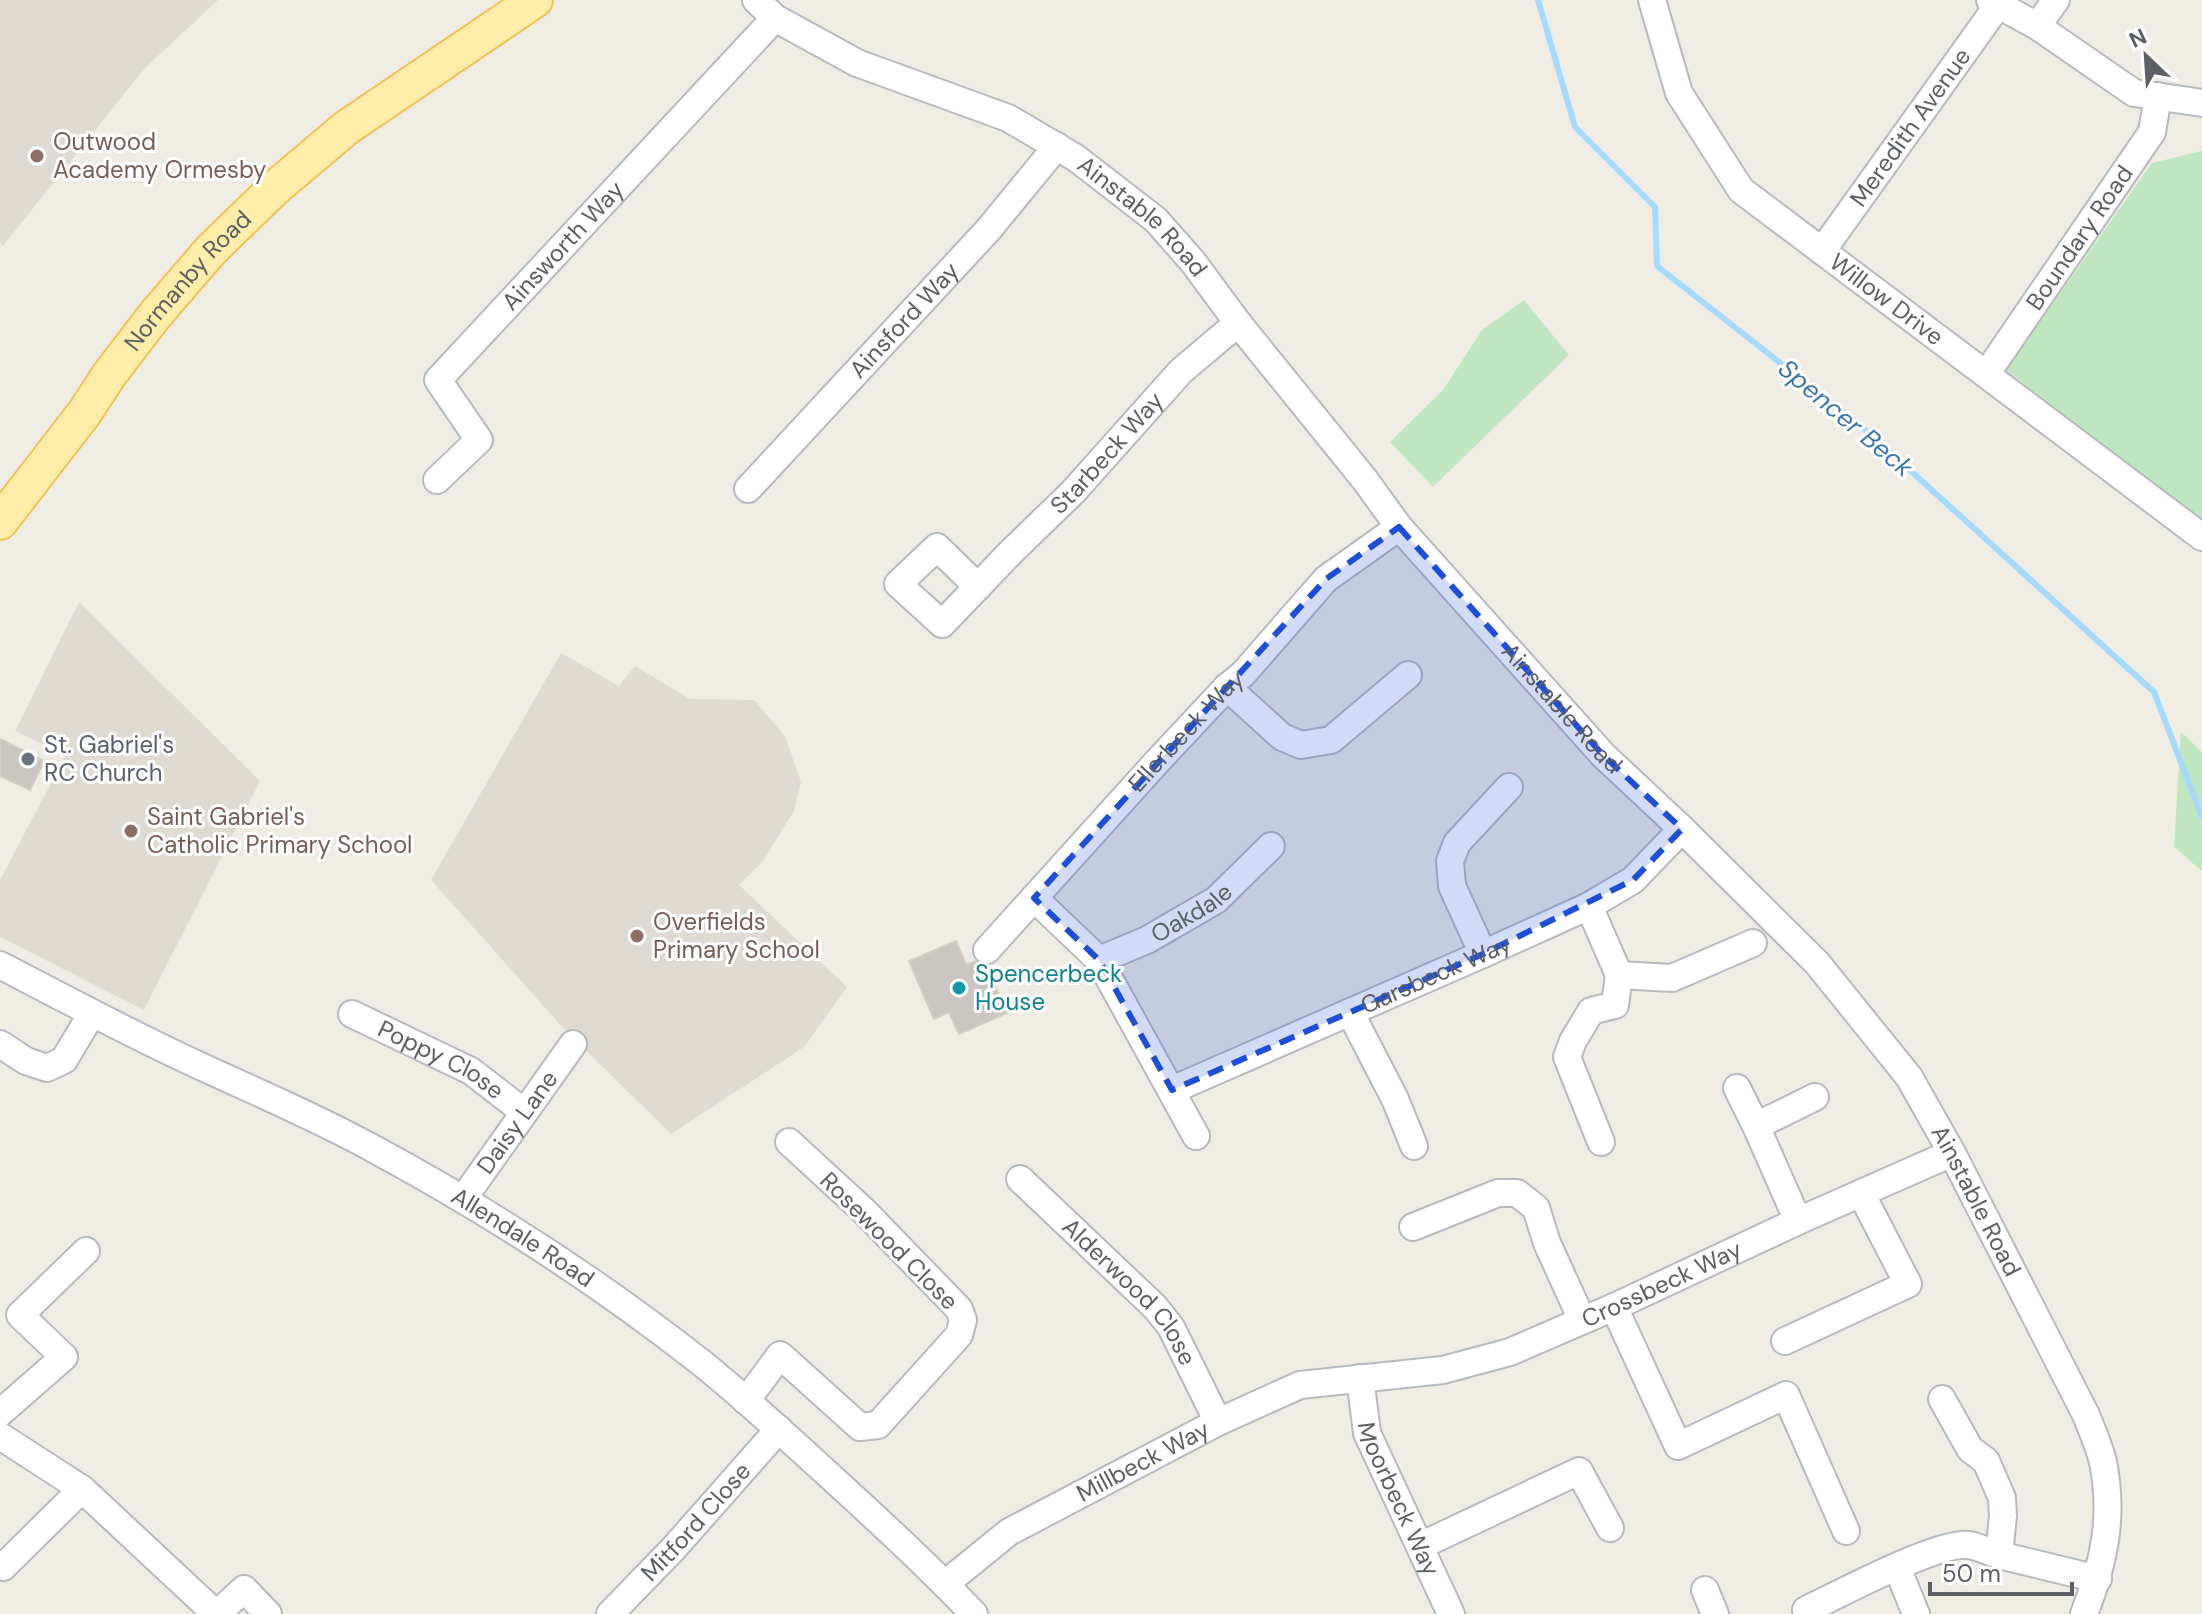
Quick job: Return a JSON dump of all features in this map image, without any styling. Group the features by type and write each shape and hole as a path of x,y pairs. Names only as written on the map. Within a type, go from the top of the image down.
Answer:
{"main road":[{"name":"Normanby Road","path":"0,522 155,315 211,250 274,189 346,128 535,0"}],"street":[{"name":"Willow Drive","path":"1652,0 1679,93 1741,190 2202,537"},
{"path":"2037,26 2056,0"},
{"name":"Meredith Avenue","path":"1822,251 1994,2"},
{"path":"1994,2 2037,26 2134,93 2202,103"},
{"name":"Ainstable Road","path":"765,9 857,63 1008,118 1057,146 1156,220 1193,262 1399,527 1593,744 1817,963 1909,1077 1952,1153 2086,1415 2102,1460 2107,1536 2098,1579 2084,1614"},
{"name":"Ainsworth Way","path":"437,480 479,440 438,380 527,287 765,9"},
{"name":"Boundary Road","path":"1987,373 2152,132 2158,96"},
{"name":"Ainsford Way","path":"748,489 989,229 1057,146"},
{"name":"Starbeck Way","path":"978,587 1073,492 1181,371 1238,323"},
{"name":"Ellerbeck Way","path":"987,950 1155,764 1243,674 1326,579 1399,527"},
{"path":"1227,687 1282,737 1301,745 1331,740 1408,675"},
{"path":"1483,954 1452,886 1450,861 1457,843 1509,787"},
{"name":"Garsbeck Way","path":"1172,1090 1589,906 1633,880 1682,829"},
{"name":"Oakdale","path":"1099,960 1147,940 1216,900 1271,846"},
{"path":"1034,898 1099,960 1196,1136"},
{"path":"1589,906 1619,975 1615,1005 1591,1011 1567,1057 1601,1142"},
{"path":"1619,975 1672,978 1753,943"},
{"name":"Allendale Road","path":"0,965 92,1013 372,1148 463,1199 588,1278 702,1364 779,1429 974,1614"},
{"path":"1350,1012 1395,1099 1414,1146"},
{"path":"0,1044 26,1061 47,1068 64,1060 92,1013"},
{"name":"Poppy Close","path":"352,1014 471,1071 524,1112"},
{"name":"Daisy Lane","path":"463,1199 573,1044"},
{"path":"1737,1088 1798,1221"},
{"path":"1756,1126 1815,1097"},
{"name":"Rosewood Close","path":"746,1401 780,1355 860,1427 878,1425 959,1335 963,1320 959,1309 864,1211 789,1142"},
{"name":"Crossbeck Way","path":"1360,1378 1443,1370 1510,1352 1952,1153"},
{"name":"Alderwood Close","path":"1020,1179 1155,1307 1171,1327 1218,1422"},
{"path":"1413,1227 1498,1193 1517,1193 1536,1208 1547,1243 1582,1320"},
{"path":"1785,1341 1908,1284 1861,1193"},
{"path":"0,1413 64,1357 20,1315 86,1251"},
{"path":"1614,1307 1678,1446 1786,1395 1846,1531"},
{"name":"Millbeck Way","path":"945,1584 1009,1532 1218,1422 1300,1385 1360,1378"},
{"name":"Moorbeck Way","path":"1360,1378 1367,1433 1451,1614"},
{"path":"1942,1399 1970,1449 1986,1461 2002,1498 1999,1555"},
{"name":"Mitford Close","path":"610,1614 674,1548 779,1429"},
{"path":"0,1436 82,1489 216,1614 244,1589 268,1614"},
{"path":"1420,1546 1579,1471 1610,1528"},
{"path":"0,1564 3,1567 82,1489"},
{"path":"1806,1610 1897,1567 1946,1548 1968,1545 2098,1579"},
{"path":"1897,1567 1916,1614"}],"highlighted area":[{"path":"1399,527 1603,755 1682,829 1633,880 1483,954 1172,1090 1099,960 1034,898 1326,579"}],"shaded area":[{"name":"Outwood Academy Ormesby","path":"0,0 218,0 144,69 3,246 0,242"},
{"name":"Saint Gabriel's Catholic Primary School","path":"79,602 260,781 144,1010 0,937 0,880 66,755 15,731"},
{"name":"Overfields Primary School","path":"561,653 619,686 635,666 690,699 754,700 785,736 801,782 794,811 763,861 739,885 847,987 804,1047 671,1134 563,1028 431,880"}],"green space":[{"path":"2202,151 2202,520 2006,370 2152,163"},
{"path":"1524,300 1569,355 1433,487 1390,442 1443,390 1482,330"},
{"path":"2181,732 2202,752 2202,871 2174,847"}],"building":[{"name":"St. Gabriel's RC Church","path":"0,739 44,761 30,790 0,776"},
{"name":"Spencerbeck House","path":"956,941 966,965 976,961 986,966 1007,1013 959,1034 949,1012 934,1019 909,961"}],"waterway":[{"name":"Spencer Beck","path":"1538,0 1575,127 1655,207 1657,266 1868,432 2154,692 2202,817"}],"place":[{"name":"Outwood Academy Ormesby","path":"37,156"},
{"name":"St. Gabriel's RC Church","path":"28,759"},
{"name":"Saint Gabriel's Catholic Primary School","path":"131,831"},
{"name":"Overfields Primary School","path":"637,936"},
{"name":"Spencerbeck House","path":"959,988"}]}
